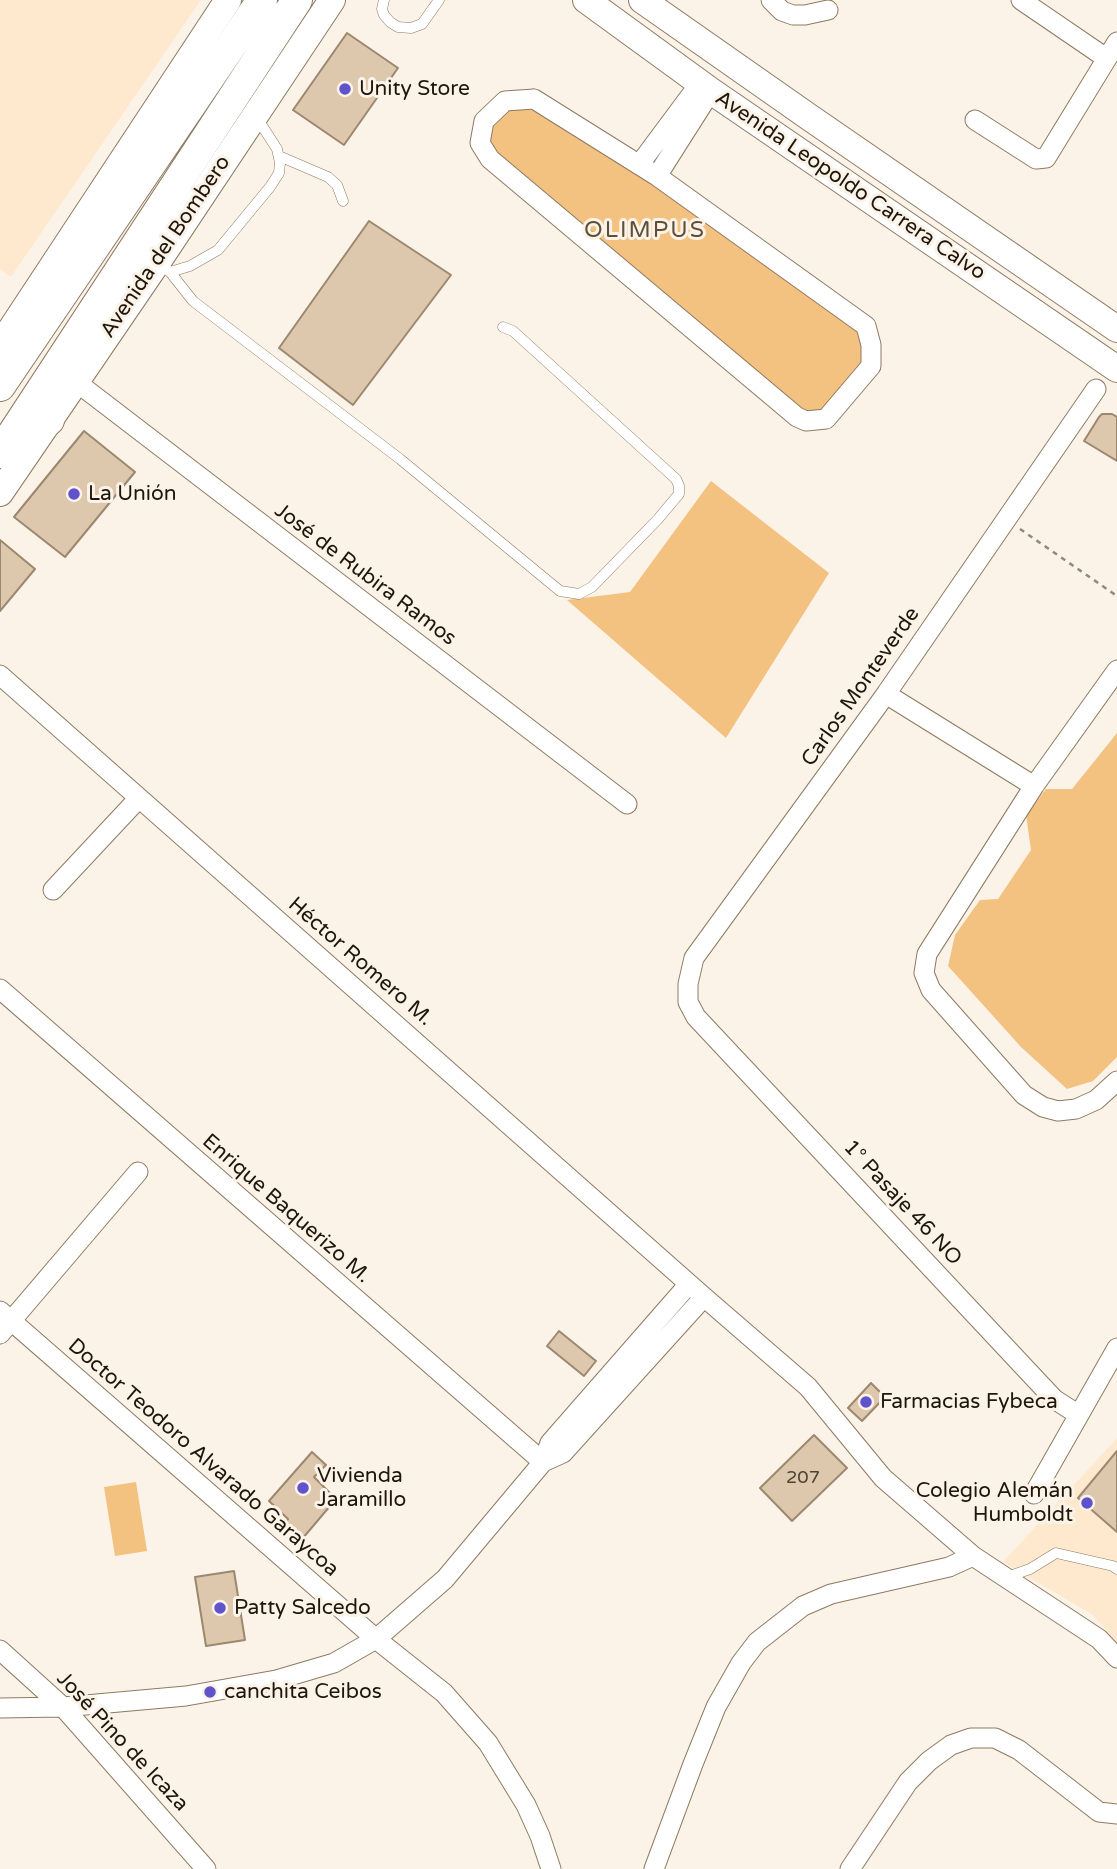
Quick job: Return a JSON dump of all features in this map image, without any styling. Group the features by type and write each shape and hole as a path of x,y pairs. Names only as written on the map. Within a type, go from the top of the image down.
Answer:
{"main road":[{"path":"0,346 228,0"},
{"path":"0,386 262,0"},
{"path":"0,431 289,0"},
{"name":"Avenida del Bombero","path":"0,453 297,0"},
{"name":"Avenida del Bombero","path":"0,493 75,382 163,267 255,114 332,0"},
{"name":"Avenida Leopoldo Carrera Calvo","path":"586,0 705,87 1115,364"},
{"name":"Avenida Leopoldo Carrera Calvo","path":"642,0 1117,329"},
{"path":"0,464 49,420"}],"street":[{"path":"771,0 782,11 793,15 828,10"},
{"path":"975,120 1036,159 1046,158 1112,50 1021,0"},
{"path":"639,165 705,87"},
{"path":"657,176 705,87"},
{"path":"534,99 639,165 866,326 871,345 871,366 826,419 806,421 797,417 490,159 480,143 484,121 505,101 534,99"},
{"name":"José de Rubira Ramos","path":"75,382 627,804"},
{"name":"Carlos Monteverde","path":"696,1017 688,1002 688,984 694,958 886,694 1096,389"},
{"path":"1117,670 1034,786 927,954 924,973 931,990 1024,1095 1044,1107 1058,1111 1076,1109 1096,1100 1117,1082"},
{"name":"Héctor Romero M.","path":"0,675 808,1387 883,1478 973,1556 1099,1639 1117,1658"},
{"path":"886,694 1034,786"},
{"path":"53,890 139,798"},
{"name":"Enrique Baquerizo M.","path":"0,989 543,1462"},
{"name":"1° Pasaje 46 NO","path":"696,1017 1054,1399 1079,1415"},
{"path":"4,1322 138,1172"},
{"path":"0,1709 63,1707 186,1696 276,1681 334,1663 376,1639 445,1579 543,1462 550,1443 697,1290"},
{"name":"Doctor Teodoro Alvarado Garaycoa","path":"4,1322 376,1639 444,1693 488,1743 526,1805 551,1869"},
{"path":"1034,1494 1117,1348"},
{"path":"654,1869 716,1707 741,1663 757,1642 803,1606 831,1594 949,1567 973,1556"},
{"name":"José Pino de Icaza","path":"0,1650 63,1707 206,1869"},
{"path":"850,1869 908,1782 929,1761 951,1745 971,1738 995,1738 1020,1750 1099,1812 1117,1814"}],"lane":[{"path":"384,0 382,9 390,22 398,27 411,28 422,24 439,0"},
{"path":"163,267 190,266 218,250 279,173 277,149 255,114"},
{"path":"279,156 328,177 337,185 343,201"},
{"path":"163,267 193,301 400,459 560,591 579,594 592,587 658,519 679,494 680,486 676,479 513,331 503,327"},
{"path":"1006,1577 1030,1569 1056,1553 1117,1569"}],"path":[{"path":"1006,519 1117,596"}],"shaded area":[{"path":"0,0 201,0 11,277 0,269"},
{"path":"534,99 866,326 871,366 826,419 806,421 490,159 484,121"},
{"path":"711,481 829,573 726,738 567,600 630,592"},
{"path":"1117,733 1117,1057 1093,1081 1067,1089 1021,1047 948,966 955,935 980,900 998,899 1031,850 1026,815 1046,789 1072,789"},
{"name":"Colegio Alemán Humboldt","path":"1117,1438 1117,1643 1093,1615 1003,1562"},
{"path":"136,1482 147,1551 115,1556 104,1487"}],"building":[{"name":"Unity Store","path":"347,33 398,68 344,145 293,110"},
{"path":"369,221 451,275 353,405 279,348"},
{"path":"1102,414 1117,417 1117,461 1084,441"},
{"name":"La Unión","path":"84,431 135,472 65,557 14,517"},
{"path":"0,540 35,569 0,611"},
{"path":"559,1331 596,1361 584,1376 547,1346"},
{"name":"Farmacias Fybeca","path":"871,1383 885,1397 862,1421 848,1408"},
{"path":"814,1435 847,1468 792,1521 760,1488"},
{"path":"1117,1451 1117,1532 1078,1498"},
{"name":"Vivienda Jaramillo","path":"312,1452 326,1465 314,1477 336,1499 297,1545 280,1531 288,1519 269,1501"},
{"name":"Patty Salcedo","path":"234,1571 245,1640 206,1646 195,1577"}],"place":[{"name":"Unity Store","path":"345,89"},
{"name":"La Unión","path":"74,494"},
{"name":"Farmacias Fybeca","path":"866,1402"},
{"name":"Vivienda Jaramillo","path":"303,1488"},
{"name":"Colegio Alemán Humboldt","path":"1087,1503"},
{"name":"Patty Salcedo","path":"220,1608"},
{"name":"canchita Ceibos","path":"210,1692"}],"district":[{"name":"OLIMPUS","path":"645,231"}]}
